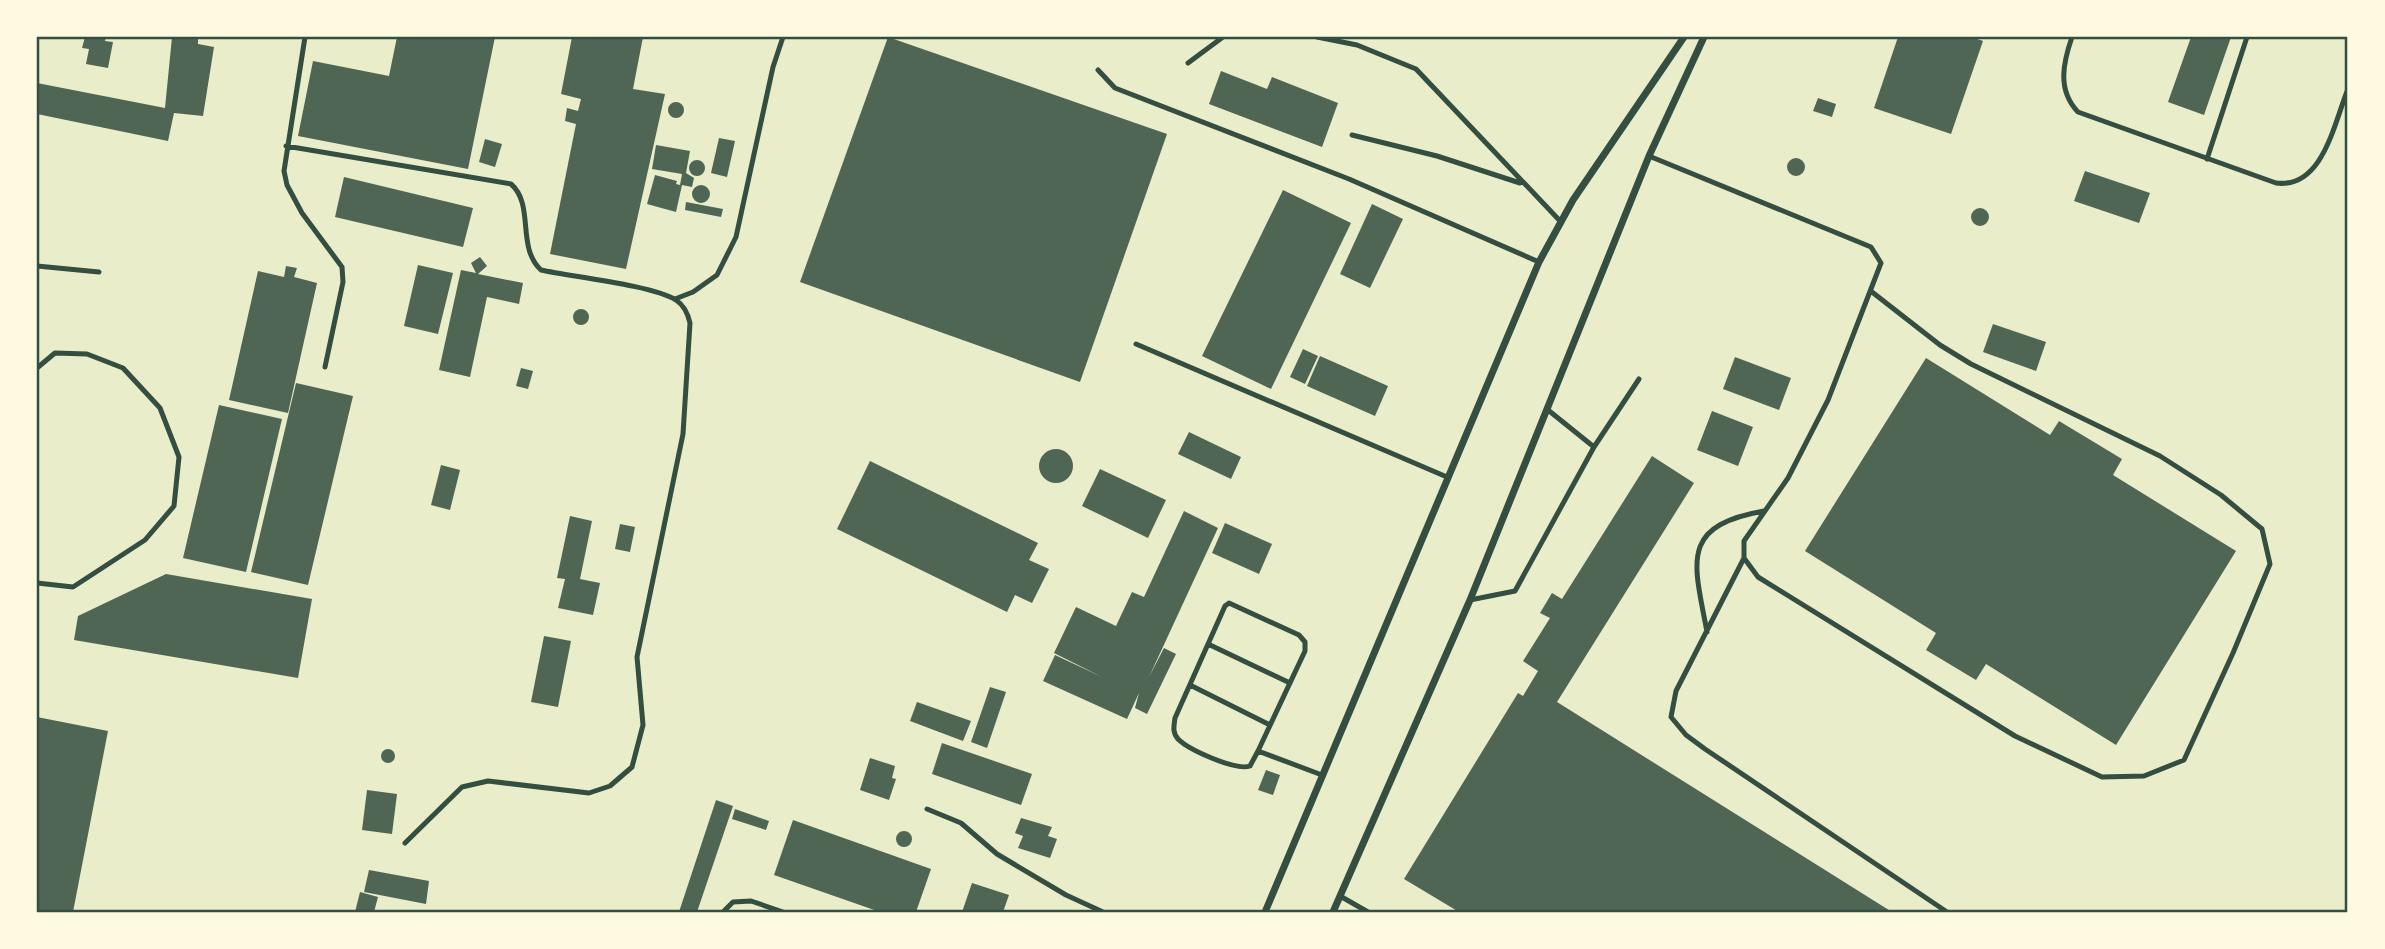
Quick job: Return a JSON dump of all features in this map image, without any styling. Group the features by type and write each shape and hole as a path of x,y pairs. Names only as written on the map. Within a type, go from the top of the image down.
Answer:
{"street":[{"path":"1265,912 1539,262 1573,200 1684,37"},
{"path":"1332,912 1470,600 1649,156 1704,37"}],"lane":[{"path":"304,37 284,171 291,192 312,230 342,267 343,282 325,367"},
{"path":"675,299 693,292 717,275 736,237 773,67 783,37"},
{"path":"1188,63 1223,37"},
{"path":"1317,37 1357,45 1416,69 1560,222"},
{"path":"1355,37 1357,45"},
{"path":"2072,37 2063,78 2068,98 2078,112 2276,183 2296,182 2307,176 2319,162 2348,89"},
{"path":"2207,159 2247,37"},
{"path":"1097,70 1115,88 1349,179 1539,262"},
{"path":"1352,135 1437,156 1523,184"},
{"path":"286,146 511,184 521,199 532,262 541,270 635,288 675,299 685,308 691,323 685,411 637,657 643,725 632,767 611,786 589,793 488,781 462,787 405,843"},
{"path":"1649,156 1871,247 1881,263 1828,400 1788,478 1744,541 1744,558 1676,691 1671,717 1686,735 1947,912"},
{"path":"37,266 99,272"},
{"path":"1744,558 1758,577 2003,728 2102,777 2144,776 2184,760 2234,653 2270,564 2262,529 2221,495 2160,456 1961,358 1872,292"},
{"path":"1136,344 1447,477"},
{"path":"37,368 55,353 87,354 122,368 160,408 178,457 174,506 145,541 73,587 37,583"},
{"path":"1470,600 1515,591 1594,447 1639,379"},
{"path":"1548,410 1594,447"},
{"path":"1707,632 1696,566 1699,544 1709,531 1733,517 1764,511"},
{"path":"1235,603 1305,642 1305,651 1290,683 1250,766 1233,768 1179,740 1173,730 1175,718 1225,606 1235,603"},
{"path":"1209,645 1290,683"},
{"path":"1190,685 1270,725"},
{"path":"1258,751 1322,775"},
{"path":"926,809 961,823 997,854 1066,895 1103,912"},
{"path":"1340,896 1368,912"},
{"path":"723,912 733,902 751,901 783,912"}],"building":[{"path":"85,37 106,37 105,41 113,42 108,68 86,64 89,49 82,48"},
{"path":"172,37 198,37 198,44 214,47 203,116 174,113 168,141 37,114 37,83 165,108"},
{"path":"397,37 495,37 468,169 298,136 313,61 389,76"},
{"path":"572,37 643,37 633,89 665,94 626,269 550,254 576,124 565,121 567,108 578,111 581,99 561,94"},
{"path":"888,37 1167,134 1080,382 800,282"},
{"path":"1898,37 1972,37 1983,41 1951,134 1874,108"},
{"path":"2191,37 2231,37 2204,115 2168,102"},
{"path":"1221,71 1267,89 1272,77 1338,103 1322,147 1209,104"},
{"path":"1818,98 1836,104 1832,117 1813,111"},
{"path":"676,102 682,104 682,116 676,118 670,116 668,110 670,104"},
{"path":"719,138 735,141 727,177 711,173"},
{"path":"485,139 502,144 495,167 479,162"},
{"path":"656,145 690,151 686,173 694,178 692,187 682,185 676,212 647,204 655,175 677,181 676,184 680,185 682,174 652,169"},
{"path":"1796,158 1802,161 1805,167 1802,173 1796,176 1790,173 1787,167 1790,161"},
{"path":"694,160 700,160 705,168 703,174 694,176 689,171 689,165"},
{"path":"2085,171 2150,193 2139,223 2074,201"},
{"path":"344,177 473,208 463,247 335,217"},
{"path":"697,185 705,185 710,194 708,201 697,203 692,198 692,190"},
{"path":"1283,190 1351,223 1271,389 1202,356"},
{"path":"686,202 723,209 721,217 685,210"},
{"path":"1372,204 1403,219 1370,288 1340,274"},
{"path":"1980,208 1986,211 1989,217 1986,223 1980,226 1974,223 1971,217 1974,211"},
{"path":"480,257 487,266 478,274 523,283 519,304 487,297 470,377 439,370 461,270 476,273 471,263"},
{"path":"418,265 453,273 438,334 404,326"},
{"path":"286,266 297,268 294,277 317,283 288,413 229,400 258,271 284,277"},
{"path":"581,309 589,317 581,325 573,317"},
{"path":"1993,324 2046,342 2036,371 1983,352"},
{"path":"1303,349 1318,356 1305,384 1290,377"},
{"path":"1320,356 1388,386 1375,416 1307,386"},
{"path":"1735,357 1791,378 1779,410 1723,389"},
{"path":"1926,358 2050,435 2059,421 2122,459 2113,475 2236,551 2116,745 1986,664 1976,680 1926,650 1936,633 1805,551"},
{"path":"521,368 533,371 528,389 516,386"},
{"path":"296,383 353,396 308,585 251,572"},
{"path":"219,405 282,419 246,572 183,558"},
{"path":"1712,411 1753,427 1738,466 1697,450"},
{"path":"1189,432 1241,457 1231,479 1178,454"},
{"path":"1056,449 1068,454 1073,466 1068,478 1056,483 1044,478 1039,466 1044,454"},
{"path":"1652,456 1694,483 1557,702 1892,912 1459,912 1404,879 1518,693 1523,696 1538,671 1523,661 1550,618 1540,613 1552,593 1562,599"},
{"path":"870,461 1038,543 1029,560 1049,569 1032,603 1015,595 1007,612 837,529"},
{"path":"441,465 460,470 450,510 431,505"},
{"path":"1100,469 1166,500 1148,538 1082,506"},
{"path":"1184,511 1218,528 1149,677 1164,648 1176,654 1147,714 1135,708 1139,693 1127,719 1043,681 1055,655 1102,677 1054,653 1076,607 1116,626 1132,592 1144,597"},
{"path":"570,516 592,521 580,579 600,583 593,615 558,608 565,579 557,578"},
{"path":"1225,523 1272,544 1259,574 1212,553"},
{"path":"620,524 635,527 630,552 615,549"},
{"path":"166,574 312,599 298,678 74,640 78,616"},
{"path":"544,636 571,641 558,707 531,702"},
{"path":"990,687 1006,692 987,748 971,742"},
{"path":"917,702 971,721 963,741 910,721"},
{"path":"37,717 108,731 73,912 37,912"},
{"path":"942,743 1032,774 1021,805 932,774"},
{"path":"385,749 391,749 395,756 391,763 385,763 381,759 381,753"},
{"path":"870,758 895,766 892,778 896,779 889,800 860,790"},
{"path":"1266,770 1280,775 1273,795 1258,790"},
{"path":"367,790 397,794 392,834 362,830"},
{"path":"716,800 733,806 697,912 679,912"},
{"path":"735,809 769,821 766,830 732,819"},
{"path":"1021,818 1052,827 1048,836 1057,839 1050,858 1018,848 1023,836 1015,833"},
{"path":"793,820 931,869 916,912 880,912 774,875"},
{"path":"904,831 910,833 910,845 904,847 898,845 896,839 898,833"},
{"path":"369,870 429,881 426,904 364,892"},
{"path":"972,883 1009,895 1003,912 962,912"},
{"path":"360,892 378,897 374,912 355,912"}]}
